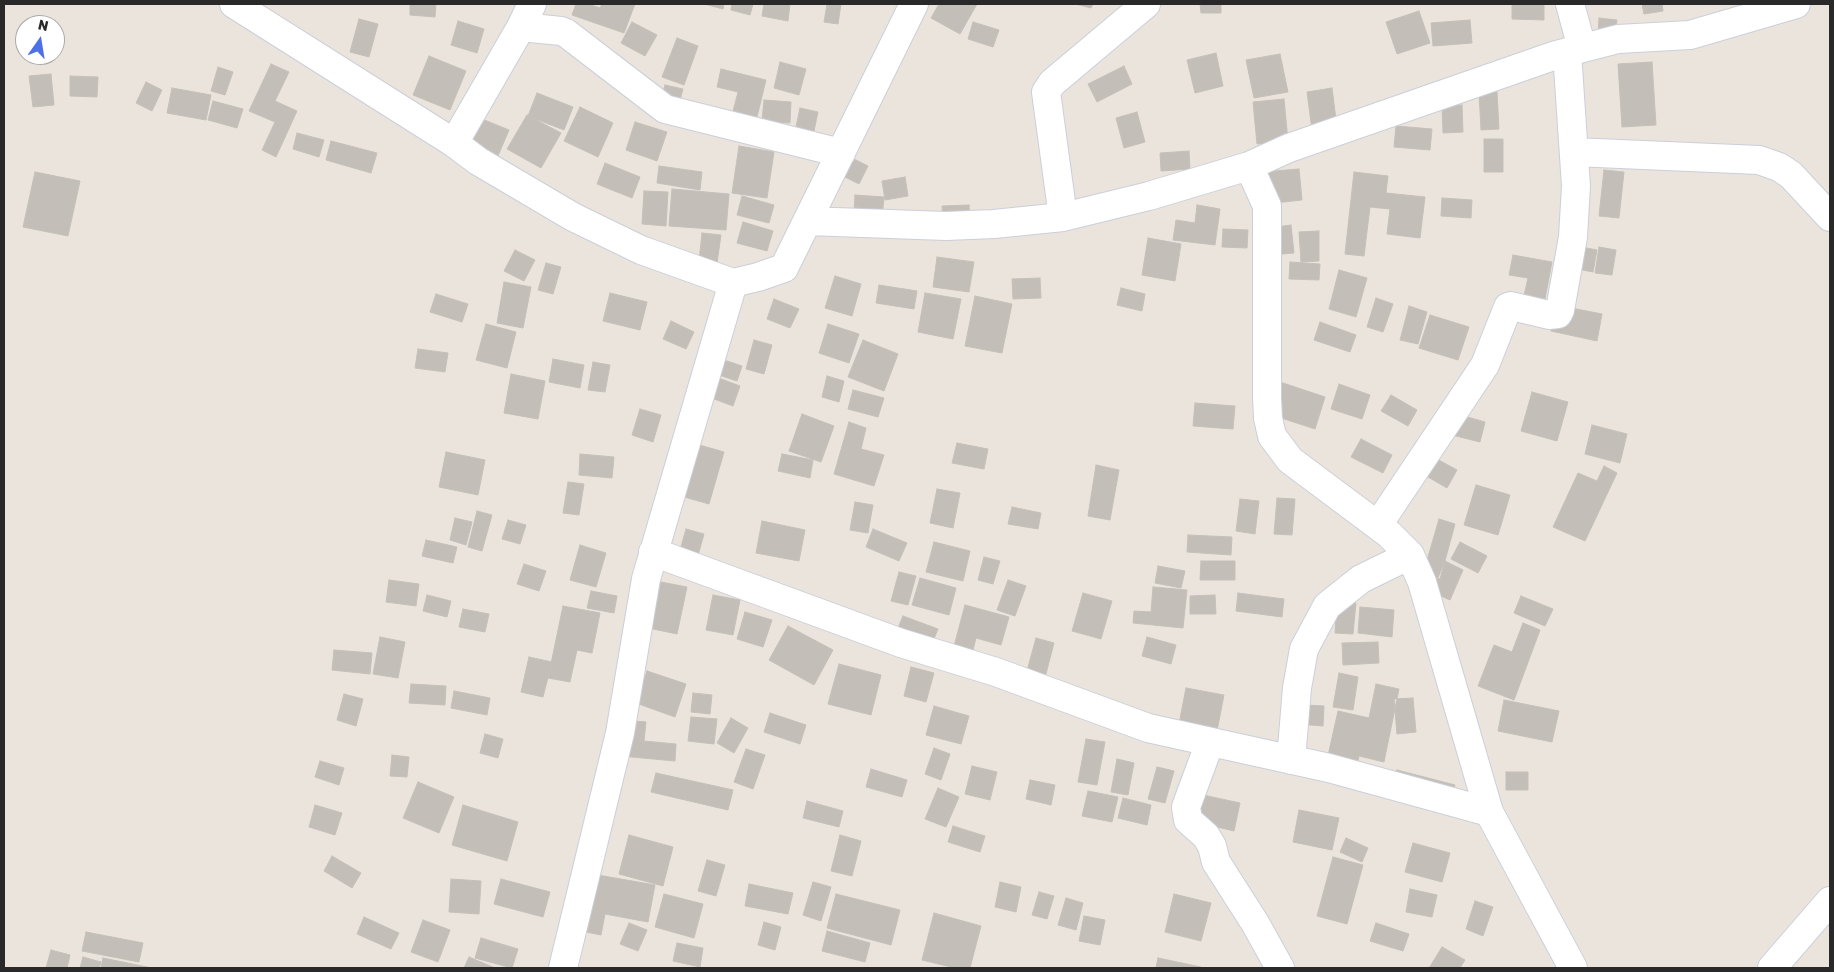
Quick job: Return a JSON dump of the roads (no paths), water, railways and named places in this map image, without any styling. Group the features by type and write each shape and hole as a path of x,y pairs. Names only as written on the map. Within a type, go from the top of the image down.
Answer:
{"street":[{"path":"234,4 454,143 478,162 573,216 641,250 732,283 784,268 914,4"},
{"path":"1063,217 1046,92 1052,83 1146,4"},
{"path":"1378,525 1485,365 1508,307 1549,315 1558,314 1560,310 1573,237 1576,186 1574,50 1570,4"},
{"path":"807,221 946,226 994,224 1063,217 1149,196 1249,166 1289,148 1574,50 1618,39 1690,35 1796,4"},
{"path":"454,143 526,16 566,33 665,109 841,153"},
{"path":"1574,152 1759,160 1779,167 1791,174 1830,217"},
{"path":"1249,166 1266,206 1267,398 1268,418 1272,436 1290,460 1378,525 1410,555 1422,582 1489,812 1574,968"},
{"path":"563,968 620,733 639,615 653,552 732,283"},
{"path":"653,552 901,643 996,672 1148,728 1329,768 1489,812"},
{"path":"1291,760 1297,688 1304,649 1327,606 1360,579 1410,555"},
{"path":"1210,742 1186,807 1188,820 1206,836 1212,846 1216,862 1255,923 1280,968"},
{"path":"1772,968 1830,901"}]}
